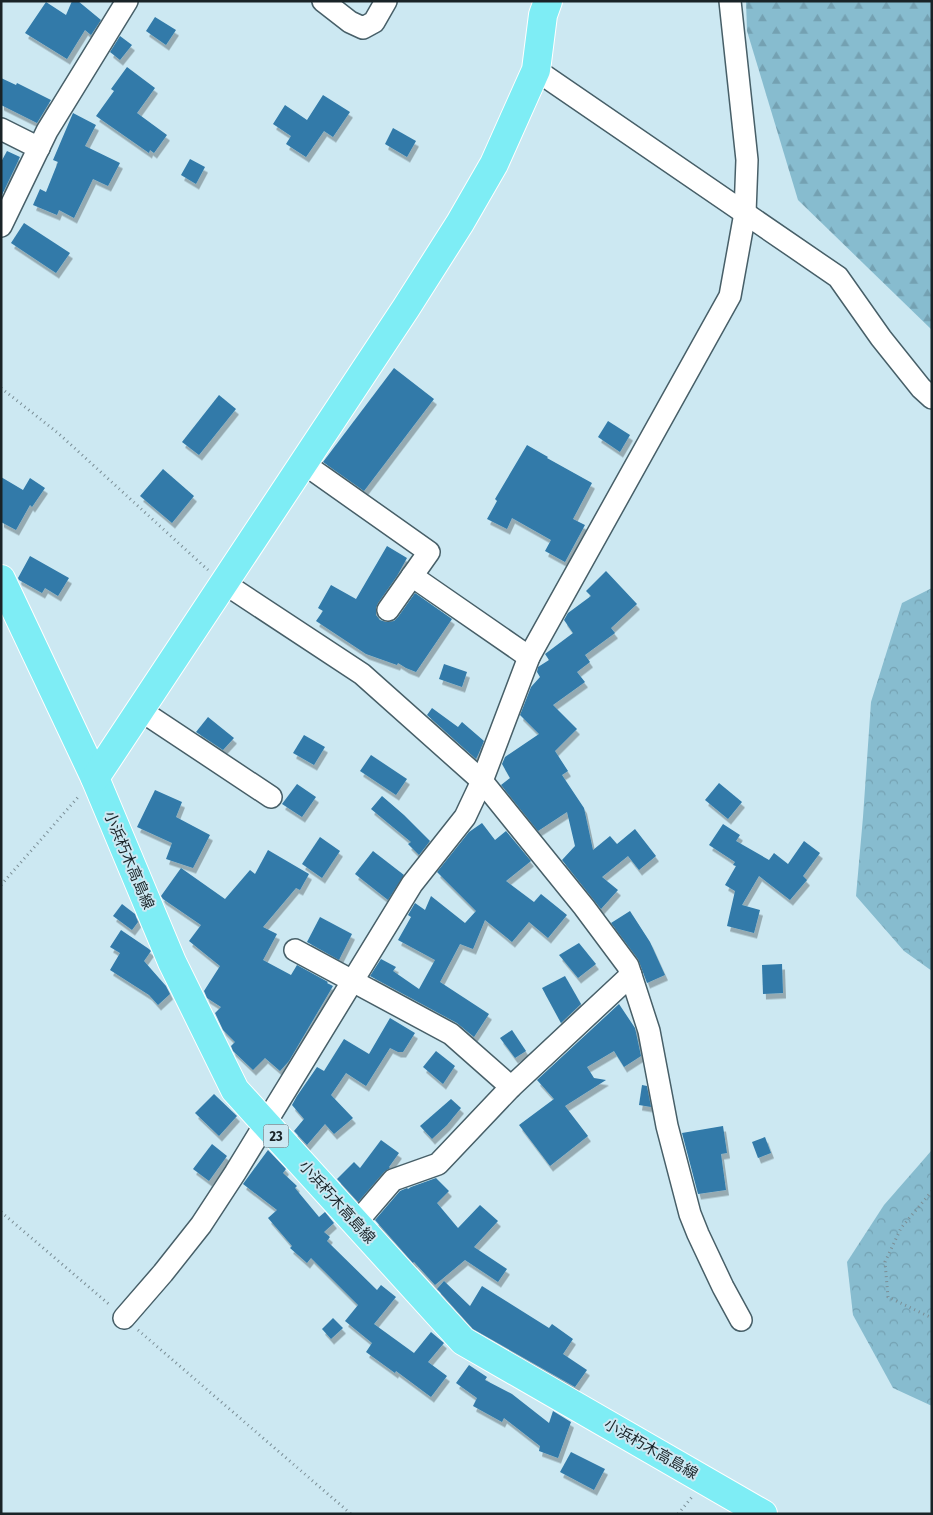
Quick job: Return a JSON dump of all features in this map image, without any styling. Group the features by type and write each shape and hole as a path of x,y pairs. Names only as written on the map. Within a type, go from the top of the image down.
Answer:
{"main road":[{"path":"95,778 304,463 460,223 494,164 536,70 543,15 548,1"},
{"name":"小浜朽木高島線","path":"1,579 95,778 176,971 235,1090 463,1341 763,1514"}],"street":[{"path":"1,226 47,131 127,1"},
{"path":"323,1 350,22 364,28 374,22 386,1"},
{"path":"124,1318 201,1225 236,1173 412,884 465,817 482,781 530,657 730,296 745,213 747,160 730,1"},
{"path":"536,70 838,277 882,338 921,388 932,398"},
{"path":"1,129 39,148"},
{"path":"304,463 429,552 388,610"},
{"path":"412,576 530,657"},
{"path":"224,583 362,674 482,781 584,907 628,966 649,1031 667,1126 690,1214 723,1287 742,1320"},
{"path":"140,710 271,797"},
{"path":"294,950 451,1034 511,1087"},
{"path":"356,1223 393,1180 438,1164 511,1087 631,975"}],"path":[{"path":"1,388 58,433 224,583"},
{"path":"1,885 95,778"},
{"path":"932,1191 901,1228 885,1262 888,1298 932,1318"},
{"path":"1,1212 352,1514"}],"green space":[{"path":"746,1 932,1 932,330 798,200 747,31"},
{"path":"932,588 932,971 904,951 856,896 871,702 902,603"},
{"path":"932,1150 932,1406 893,1388 853,1315 847,1262 884,1205"}],"building":[{"path":"72,1 78,1 101,20 91,35 85,30 67,59 25,33 46,2 66,15"},
{"path":"155,17 176,30 166,45 146,31"},
{"path":"120,36 132,45 120,60 110,52"},
{"path":"127,67 155,88 137,113 167,135 154,153 150,150 149,153 96,116 114,91 111,89"},
{"path":"1,78 16,85 17,83 51,100 37,123 1,105"},
{"path":"323,95 350,112 333,137 324,131 306,157 286,144 291,136 273,124 285,105 307,120"},
{"path":"73,113 96,125 85,146 120,163 108,186 93,179 74,218 59,210 57,215 33,205 40,189 46,192 58,162 53,160"},
{"path":"393,128 416,141 407,157 385,144"},
{"path":"7,151 20,157 1,197 1,162"},
{"path":"190,159 205,167 196,184 181,175"},
{"path":"24,223 70,253 56,273 11,243"},
{"path":"394,368 434,399 364,491 323,462"},
{"path":"219,395 236,409 199,455 182,442"},
{"path":"608,421 630,435 620,452 598,437"},
{"path":"527,445 592,483 573,519 585,525 565,562 545,551 551,540 512,518 507,529 487,519 497,501 495,499"},
{"path":"163,469 194,496 172,523 140,496"},
{"path":"1,477 23,490 30,478 45,488 32,507 30,505 16,530 1,522"},
{"path":"387,546 407,558 378,603 376,615 380,620 386,622 394,621 415,593 452,619 416,672 398,663 397,665 366,654 316,621 323,611 318,608 331,585 356,599"},
{"path":"30,556 69,578 58,596 45,588 42,593 19,580 18,578"},
{"path":"606,571 637,604 611,628 615,633 585,655 590,662 577,672 585,682 553,705 577,729 555,751 568,771 562,775 584,808 593,850 610,836 617,844 635,829 656,856 639,870 628,856 602,877 618,890 601,909 562,860 575,846 567,812 538,831 501,785 510,778 502,764 505,757 539,734 520,715 531,687 540,677 537,672 538,667 549,660 545,654 573,633 564,620 568,613 591,596 586,591"},
{"path":"444,664 467,672 462,687 439,679"},
{"path":"432,708 458,727 462,722 484,741 476,759 427,715"},
{"path":"208,717 234,738 223,750 196,732"},
{"path":"304,735 325,747 314,765 293,753"},
{"path":"371,755 407,779 396,795 360,771"},
{"path":"719,783 742,802 728,819 705,800"},
{"path":"297,784 316,797 302,817 282,804"},
{"path":"155,790 182,802 176,817 210,835 193,868 166,859 172,843 137,827"},
{"path":"382,796 430,841 419,855 408,844 411,842 371,809"},
{"path":"482,823 495,840 506,831 531,861 506,881 534,902 541,894 567,915 548,938 529,922 512,942 485,920 473,949 460,944 440,982 489,1014 474,1037 457,1023 370,976 381,959 396,967 393,971 419,989 435,960 398,940 411,917 408,915 415,903 425,910 431,896 465,923 476,911 437,872 469,832"},
{"path":"723,824 740,835 736,841 769,860 774,853 788,864 804,841 820,853 803,876 807,880 790,900 759,876 742,905 760,910 754,933 727,926 735,891 725,885 736,866 733,865 735,862 709,845"},
{"path":"320,837 340,851 322,878 302,864"},
{"path":"268,850 309,874 300,890 296,888 263,927 277,934 263,960 291,975 297,965 333,986 289,1061 280,1071 265,1058 253,1070 233,1051 231,1046 235,1042 223,1030 215,1013 221,1007 207,998 204,991 220,966 189,941 201,925 161,896 181,868 225,899 250,870 255,874"},
{"path":"373,851 404,875 388,900 355,874"},
{"path":"122,904 135,914 138,922 132,930 113,916"},
{"path":"630,911 650,942 665,975 647,983 638,959 611,923"},
{"path":"320,917 352,934 339,960 307,942"},
{"path":"121,930 151,951 144,961 166,986 170,994 158,1005 149,995 110,970 120,953 110,947"},
{"path":"579,943 596,964 578,978 559,955"},
{"path":"782,964 783,993 763,994 762,965"},
{"path":"565,976 581,1004 561,1023 542,988"},
{"path":"619,1004 635,1028 641,1056 624,1067 614,1051 587,1067 594,1078 606,1080 565,1106 588,1136 550,1166 519,1125 554,1099 537,1080"},
{"path":"390,1018 415,1033 403,1052 390,1048 366,1086 346,1073 331,1095 353,1118 334,1134 325,1124 307,1145 294,1131 304,1119 292,1105 297,1096 317,1067 324,1071 344,1039 369,1054"},
{"path":"512,1030 526,1051 515,1058 500,1038"},
{"path":"436,1051 455,1066 443,1084 423,1067"},
{"path":"642,1085 647,1086 651,1107 639,1105"},
{"path":"214,1094 237,1116 219,1136 195,1113"},
{"path":"451,1099 461,1108 432,1139 420,1126"},
{"path":"723,1126 727,1153 721,1154 726,1190 698,1194 682,1133"},
{"path":"765,1137 771,1153 758,1158 752,1142"},
{"path":"381,1140 399,1153 390,1168 384,1172 358,1202 337,1179 354,1162 360,1168"},
{"path":"212,1144 227,1156 209,1181 193,1169"},
{"path":"268,1150 286,1169 283,1173 297,1186 295,1188 319,1217 325,1212 334,1223 324,1232 330,1237 327,1241 377,1290 381,1285 396,1297 374,1324 414,1353 431,1332 444,1343 428,1362 447,1376 431,1397 366,1352 372,1343 345,1321 358,1305 311,1258 307,1263 290,1248 292,1246 268,1218 277,1210 243,1184"},
{"path":"436,1178 449,1191 437,1203 458,1228 480,1205 498,1221 474,1247 507,1269 498,1282 465,1260 435,1285 375,1220 400,1191"},
{"path":"444,1281 470,1306 482,1286 549,1328 552,1324 573,1339 563,1354 587,1370 575,1387 473,1329 437,1289"},
{"path":"333,1318 343,1328 331,1339 322,1329"},
{"path":"469,1365 487,1377 485,1380 512,1394 549,1423 553,1411 571,1422 558,1458 539,1451 540,1446 504,1418 502,1422 473,1406 477,1398 456,1383"},
{"path":"571,1452 605,1469 594,1490 560,1472"}]}
